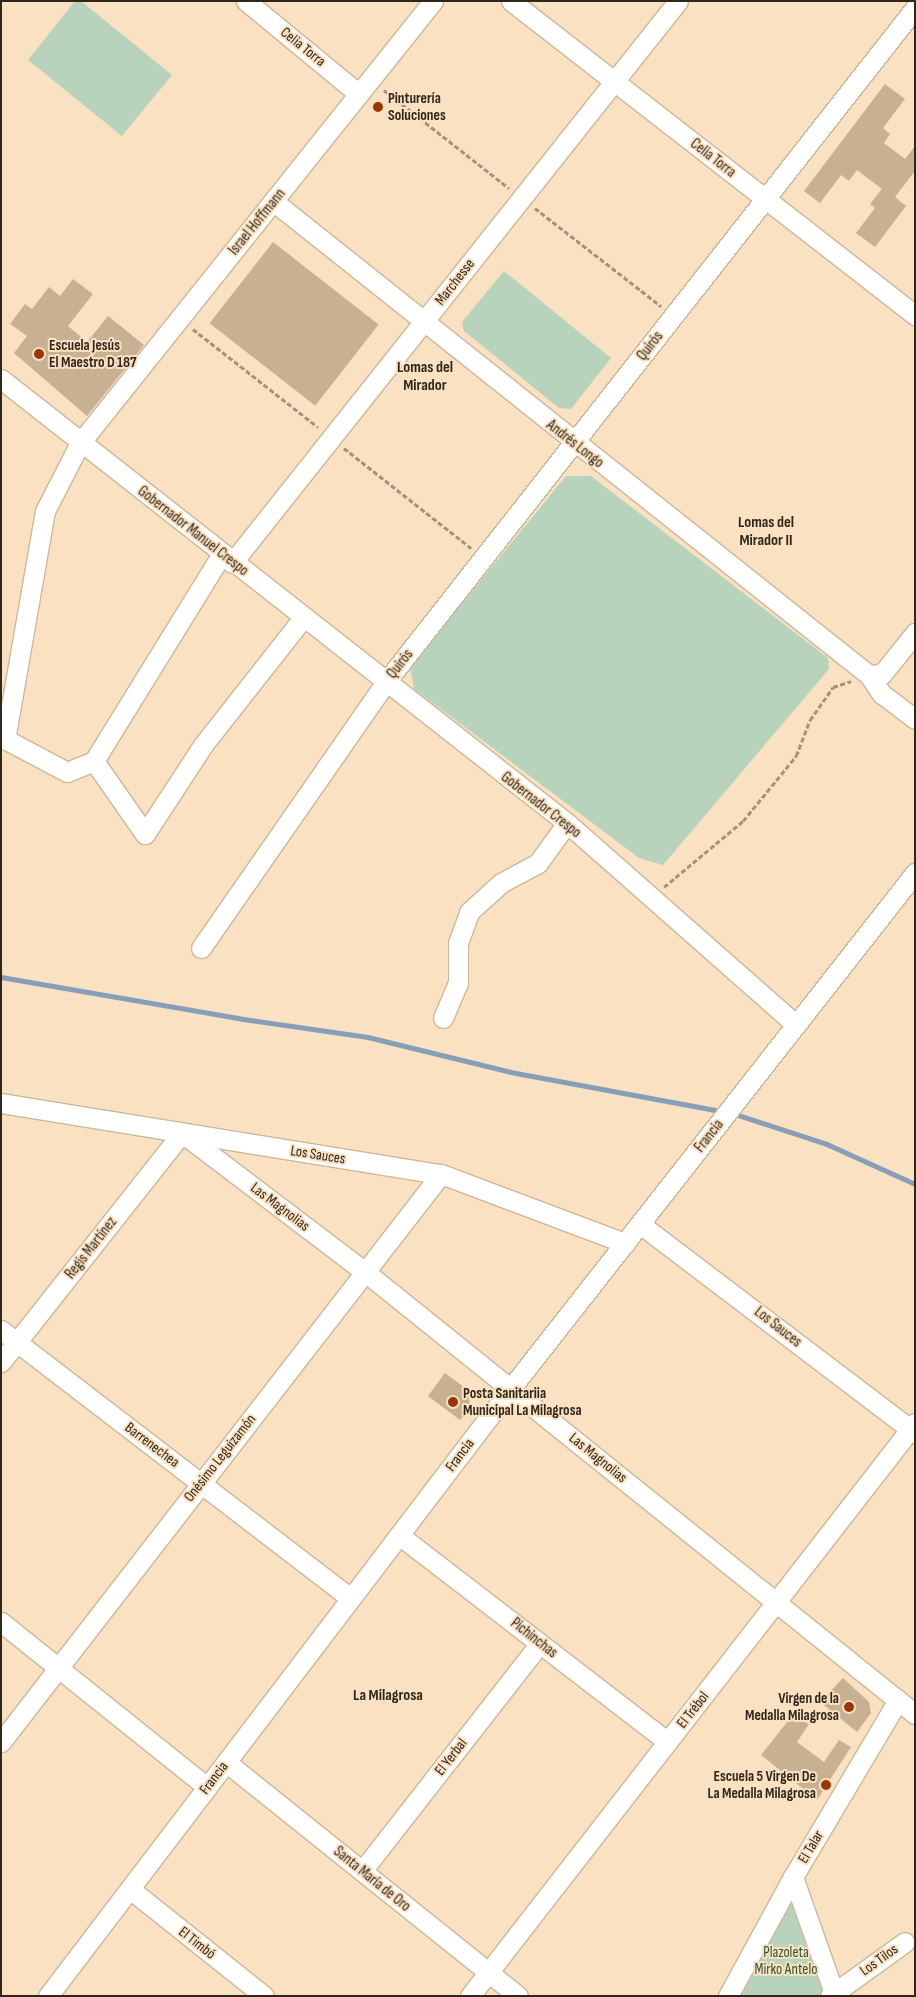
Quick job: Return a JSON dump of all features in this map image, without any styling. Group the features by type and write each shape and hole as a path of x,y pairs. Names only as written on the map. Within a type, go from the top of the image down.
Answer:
{"street":[{"name":"Celia Torra","path":"246,1 359,94"},
{"name":"Israel Hoffmann","path":"3,738 45,510 80,443 433,1"},
{"name":"Celia Torra","path":"511,1 915,315"},
{"name":"Marchesse","path":"94,761 227,558 423,322 678,1"},
{"name":"Quirós","path":"202,948 384,683 915,8"},
{"name":"Andrés Longo","path":"273,201 574,443 876,674 882,694 915,719"},
{"name":"Gobernador Manuel Crespo","path":"1,380 384,683"},
{"path":"3,738 67,772 94,761 145,834 203,745 303,618"},
{"path":"876,674 915,633"},
{"name":"Gobernador Crespo","path":"384,683 567,823 691,934 796,1024"},
{"path":"443,1018 458,983 458,943 469,912 501,884 538,863 567,823"},
{"name":"Francia","path":"48,1996 511,1388 915,873"},
{"name":"Los Sauces","path":"1,1103 441,1174 625,1243"},
{"name":"Las Magnolias","path":"182,1133 364,1271 915,1714"},
{"name":"Regis Martínez","path":"1,1362 182,1133"},
{"name":"Onésimo Leguizamón","path":"1,1742 441,1174"},
{"name":"Los Sauces","path":"640,1224 913,1428"},
{"name":"Barrenechea","path":"1,1330 350,1598"},
{"name":"El Trébol","path":"470,1996 913,1428"},
{"name":"Pichinchas","path":"399,1535 668,1742"},
{"path":"1,1622 207,1787"},
{"name":"El Yerbal","path":"362,1871 540,1643"},
{"name":"El Talar","path":"728,1996 793,1877 898,1700"},
{"name":"Santa María de Oro","path":"226,1762 518,1996"},
{"path":"793,1877 832,1994"},
{"name":"El Timbó","path":"130,1889 264,1996"},
{"name":"Los Tilos","path":"832,1994 905,1942"}],"path":[{"path":"652,898 743,821 796,756 810,720 833,687 876,674"}],"green space":[{"path":"75,1 81,1 172,75 122,136 28,60"},
{"path":"504,271 611,358 571,409 559,408 464,331 462,322"},
{"path":"566,476 591,476 828,658 829,669 663,865 639,858 414,689 410,667"},
{"name":"Plazoleta Mirko Antelo","path":"793,1877 830,1996 728,1996"}],"building":[{"path":"885,84 905,99 883,128 890,134 884,143 905,159 915,146 915,171 895,197 906,206 875,247 856,233 875,208 870,204 882,189 857,170 849,181 841,175 820,203 804,191"},
{"path":"273,242 379,324 315,406 210,323"},
{"path":"73,279 93,294 68,326 87,342 108,316 144,345 87,416 14,353 27,336 10,324 25,304 32,309 49,287 60,296"},
{"name":"Posta Sanitariia Municipal La Milagrosa","path":"445,1373 468,1390 470,1408 460,1420 428,1396"},
{"name":"Virgen de la Medalla Milagrosa","path":"843,1678 869,1702 871,1713 857,1732 820,1702"},
{"path":"799,1707 808,1714 803,1721 809,1724 797,1742 824,1762 839,1740 851,1747 817,1800 761,1755"}],"waterway":[{"path":"1,977 243,1019 368,1037 516,1073 722,1111"},
{"path":"732,1113 827,1144 915,1184"}],"place":[{"name":"Pinturería Soluciones","path":"378,107"},
{"name":"Escuela Jesús El Maestro D 187","path":"39,354"},
{"name":"Posta Sanitariia Municipal La Milagrosa","path":"453,1402"},
{"name":"Virgen de la Medalla Milagrosa","path":"849,1707"},
{"name":"Escuela 5 Virgen De La Medalla Milagrosa","path":"826,1785"}],"district":[{"name":"Lomas del Mirador","path":"425,377"},
{"name":"Lomas del Mirador II","path":"766,532"},
{"name":"La Milagrosa","path":"388,1696"}]}
